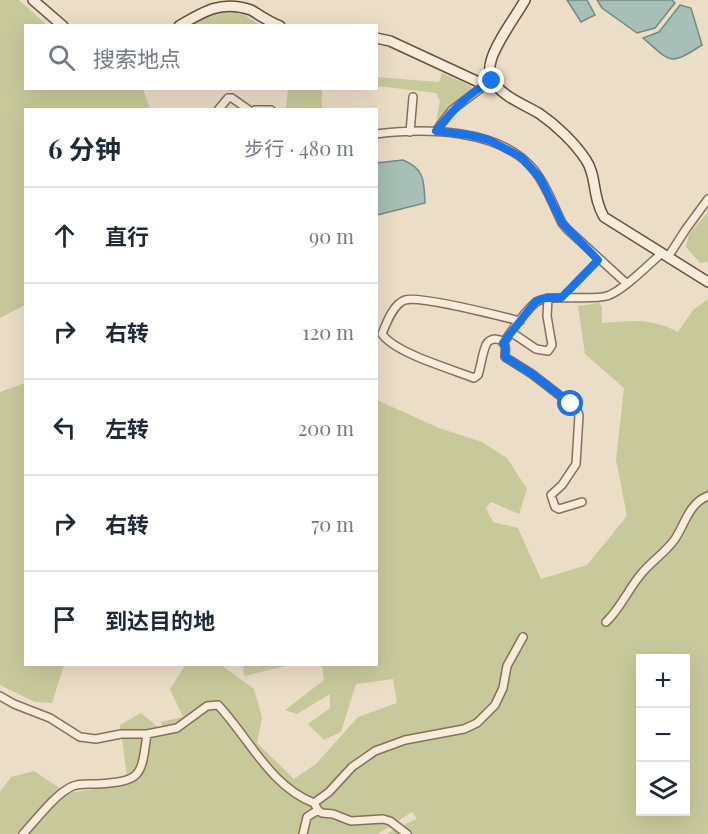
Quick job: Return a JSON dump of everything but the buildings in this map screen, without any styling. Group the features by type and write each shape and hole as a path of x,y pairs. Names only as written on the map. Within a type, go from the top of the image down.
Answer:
{"street":[{"path":"33,0 61,24"},
{"path":"436,131 452,110 489,83 491,59 525,0"},
{"path":"182,24 215,5 225,2 237,3 275,24"},
{"path":"378,38 390,41 489,83 542,116 587,161 596,200 604,217 708,282"},
{"path":"410,132 413,97"},
{"path":"220,108 228,98 232,98 246,108"},
{"path":"378,134 436,131 469,135 489,140 521,157 540,178 562,223 598,260 626,283"},
{"path":"503,343 536,301 548,298 588,298 609,295 665,255 708,199"},
{"path":"512,332 536,349 548,351 552,345 547,316 548,298"},
{"path":"520,321 442,303 405,299 398,303 382,334 386,340 404,351 474,378 478,375 486,344 490,339 503,343 505,357 532,374 576,408 579,415 576,464 562,485 551,495 555,507 559,509 582,502"},
{"path":"606,622 616,613 628,591 642,573 675,540 693,506 708,496"},
{"path":"314,802 329,792 352,767 375,751 405,740 464,729 477,723 495,705 503,688 507,666 523,637"},
{"path":"0,696 50,718 80,737 96,739 121,734 147,734 177,728 207,706 218,705 231,719 259,759 299,797 314,802 318,810 351,821 383,819 397,825 407,834"},
{"path":"22,834 58,797 73,786 120,781 138,773 142,767 147,734"},
{"path":"303,834 307,817 318,810"}],"lane":[{"path":"561,298 598,260"}],"green space":[{"path":"0,0 19,0 46,24 24,24 24,90 143,90 150,108 24,108 24,306 0,318"},
{"path":"231,9 258,24 189,24 211,11"},
{"path":"442,73 471,86 472,89 455,103 435,126 440,101 436,93 378,86 378,77 439,82"},
{"path":"288,90 322,90 322,108 286,108"},
{"path":"708,212 708,262 700,263 686,247 689,234"},
{"path":"708,299 708,834 387,834 417,819 412,812 378,834 0,834 0,792 11,777 34,771 67,793 116,786 127,777 120,725 141,713 164,732 161,722 183,717 170,689 185,666 222,666 254,689 262,717 257,743 294,779 316,764 358,717 397,703 393,679 356,684 341,732 324,740 308,724 330,708 330,694 297,714 285,710 324,680 322,666 378,666 378,400 439,428 482,442 507,458 527,489 519,514 491,502 486,508 493,522 518,528 541,579 587,565 627,516 616,460 624,388 585,354 578,306 599,303 602,307 602,323 649,322 678,332 693,310"},
{"path":"24,383 24,666 64,666 52,703 35,702 0,685 0,392"},
{"path":"243,666 286,666 244,676"}],"shaded area":[{"path":"567,0 587,0 595,15 581,22"},
{"path":"597,0 672,0 675,3 655,28 637,33 602,8"},
{"path":"680,5 691,8 702,45 683,56 671,59 660,53 643,38 659,32"},
{"path":"403,160 416,167 422,177 425,203 378,215 378,163"}],"route":[{"path":"492,81 452,110 436,131 489,140 521,157 540,178 562,223 598,260 561,298 536,301 503,343 505,357 532,374 571,404"}]}
